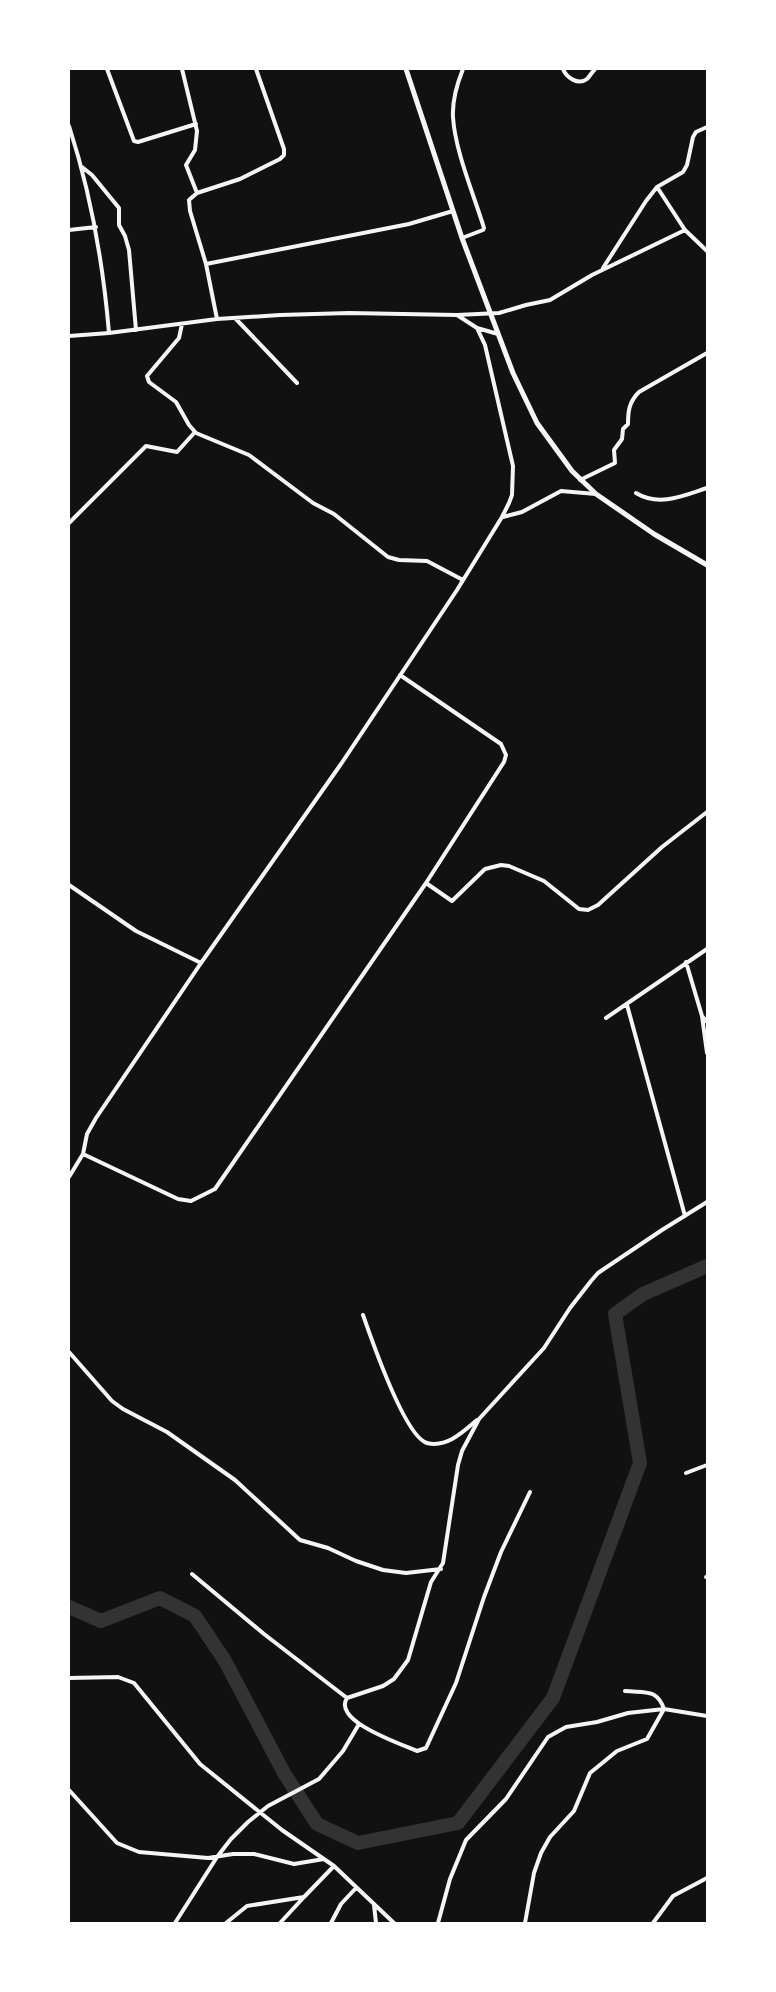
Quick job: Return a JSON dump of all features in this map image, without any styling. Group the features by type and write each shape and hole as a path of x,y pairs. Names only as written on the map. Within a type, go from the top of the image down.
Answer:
{"street":[{"path":"107,69 134,141 138,142 196,124"},
{"path":"182,69 196,124 197,143 186,165 197,192"},
{"path":"217,320 206,264 190,211 190,200 197,192 240,179 280,159 284,155 284,149 256,69"},
{"path":"406,69 462,238 513,373 537,423 549,442 580,480 596,494 654,534 707,565"},
{"path":"462,238 484,228 462,159 453,118 457,85 463,69"},
{"path":"563,69 570,79 581,81 586,80 595,69"},
{"path":"69,126 82,167 96,226 109,333"},
{"path":"602,270 636,214 657,187 683,172 687,164 693,137 696,132 707,127"},
{"path":"82,167 92,175 119,208 119,225 129,250 136,330"},
{"path":"657,187 685,230 707,251"},
{"path":"206,264 409,224 453,210"},
{"path":"69,230 96,226"},
{"path":"69,336 235,318 349,313 457,315 506,312 550,300 602,270 685,230"},
{"path":"457,315 477,328 498,334"},
{"path":"235,318 297,383"},
{"path":"182,324 179,338 147,376 149,382 176,402 186,421 195,432 249,455 312,503 334,514 388,557 399,560 427,562 464,580"},
{"path":"69,1177 82,1154 87,1134 96,1118 201,963 311,809 464,580 502,517 512,495 513,466 485,345 477,328"},
{"path":"580,480 615,463 614,450 622,439 623,429 628,424 628,410 633,397 707,353"},
{"path":"69,523 146,446 177,452 195,432"},
{"path":"636,493 646,499 665,500 707,488"},
{"path":"502,517 522,512 561,491 596,494"},
{"path":"82,1154 178,1199 191,1201 215,1189 426,883 504,762 506,755 501,744 400,675"},
{"path":"426,883 452,901 485,869 501,865 509,866 544,881 574,907 588,910 598,905 662,848 707,812"},
{"path":"69,885 136,931 201,963"},
{"path":"606,1018 707,949"},
{"path":"686,962 702,1016 707,1053"},
{"path":"627,1005 685,1216"},
{"path":"702,1016 707,1022"},
{"path":"363,1315 380,1362 412,1429 418,1438 425,1442 442,1443 460,1435 479,1418 544,1348 570,1308 598,1274 707,1202"},
{"path":"69,1352 112,1402 167,1432 235,1480 300,1540 328,1548 356,1561 383,1570 406,1573 441,1569"},
{"path":"479,1418 462,1451 458,1465 445,1554 441,1569 431,1582 408,1660 401,1670 383,1686 347,1698 344,1709 359,1724 416,1751 426,1748 456,1683 486,1591 501,1552 530,1492"},
{"path":"686,1473 707,1465"},
{"path":"192,1574 264,1634 347,1698"},
{"path":"69,1678 118,1678 134,1682 196,1760 260,1813 334,1866 394,1923"},
{"path":"525,1923 534,1873 541,1853 550,1838 574,1811 590,1773 617,1751 647,1739 664,1709 660,1698 655,1694 625,1692"},
{"path":"438,1923 450,1879 466,1840 506,1799 546,1739 566,1728 628,1713 664,1709 707,1716"},
{"path":"175,1923 217,1857 236,1834 281,1798 325,1774 343,1751 359,1724"},
{"path":"69,1790 117,1843 127,1848 150,1853 217,1857 233,1854 254,1854 294,1864 324,1859"},
{"path":"280,1923 334,1866"},
{"path":"653,1923 673,1896 707,1878"},
{"path":"331,1923 341,1904 356,1888"},
{"path":"226,1923 247,1906 304,1897"},
{"path":"374,1905 376,1923"}],"waterway":[{"path":"69,1607 101,1621 160,1598 195,1616 225,1661 284,1773 317,1824 358,1843 458,1823 553,1698 640,1463 615,1314 643,1294 707,1266"}]}
